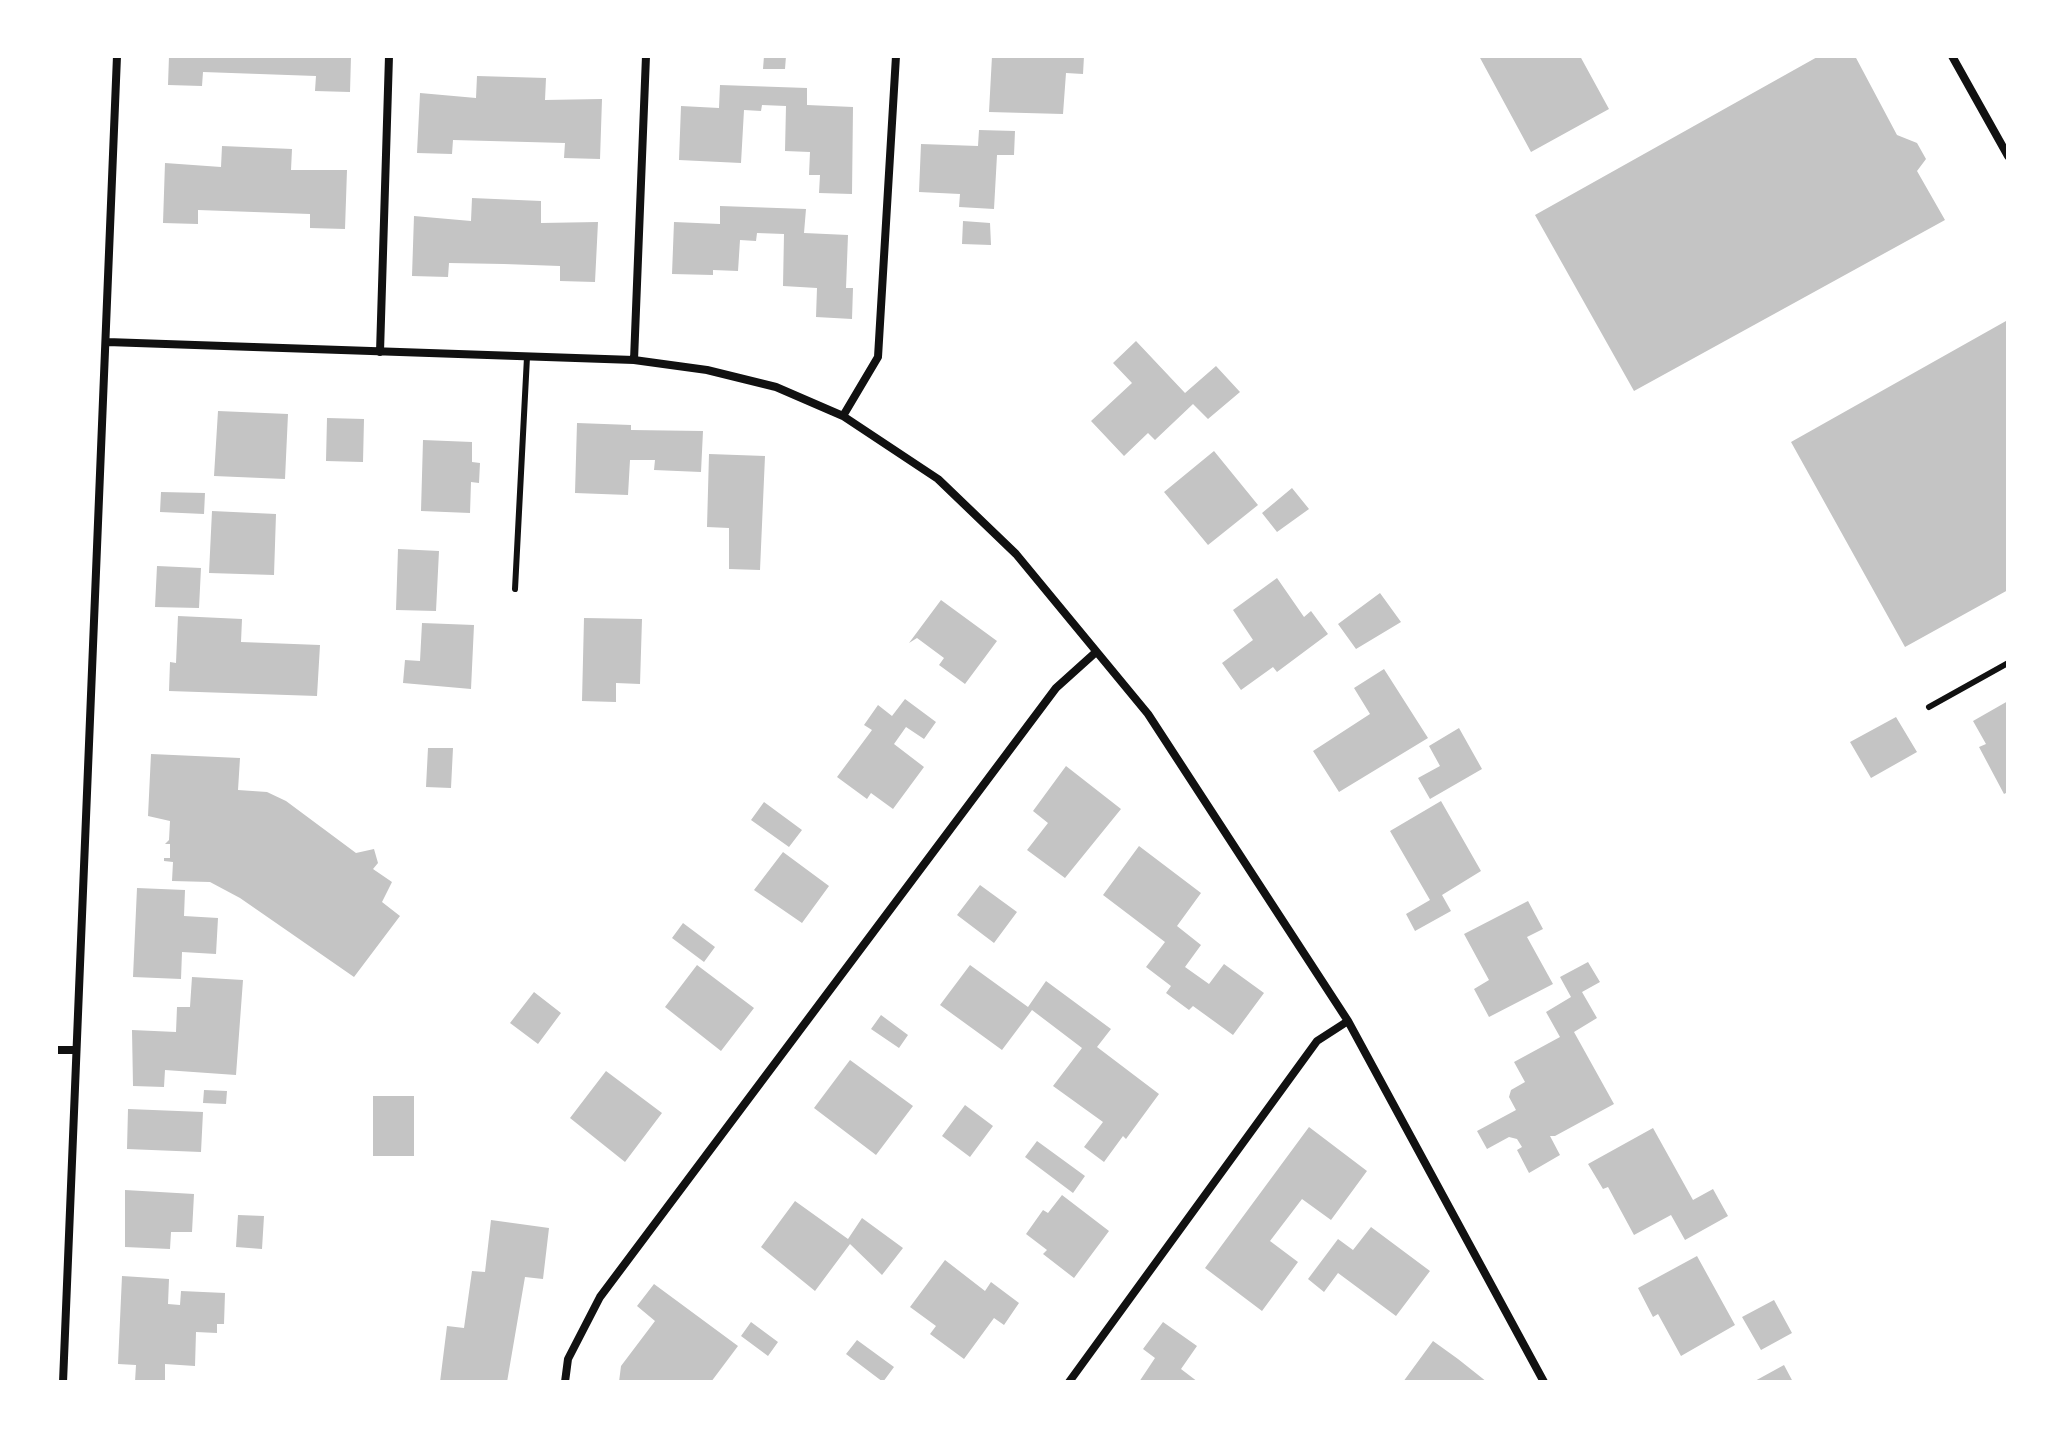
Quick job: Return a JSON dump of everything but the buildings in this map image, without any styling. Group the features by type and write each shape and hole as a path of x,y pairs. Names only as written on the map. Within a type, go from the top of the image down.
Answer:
{"street":[{"path":"63,1382 117,56"},
{"path":"380,352 389,56"},
{"path":"634,360 646,56"},
{"path":"843,416 878,357 896,56"},
{"path":"1952,56 2008,156"},
{"path":"107,342 634,360 707,370 776,387 843,416 938,479 1016,554 1148,714 1348,1021 1544,1382"},
{"path":"565,1382 568,1359 600,1297 1056,688 1096,652"},
{"path":"1069,1382 1317,1041 1348,1021"},
{"path":"56,1050 75,1050"}],"lane":[{"path":"515,589 527,357"},
{"path":"1929,707 2008,663"}]}
